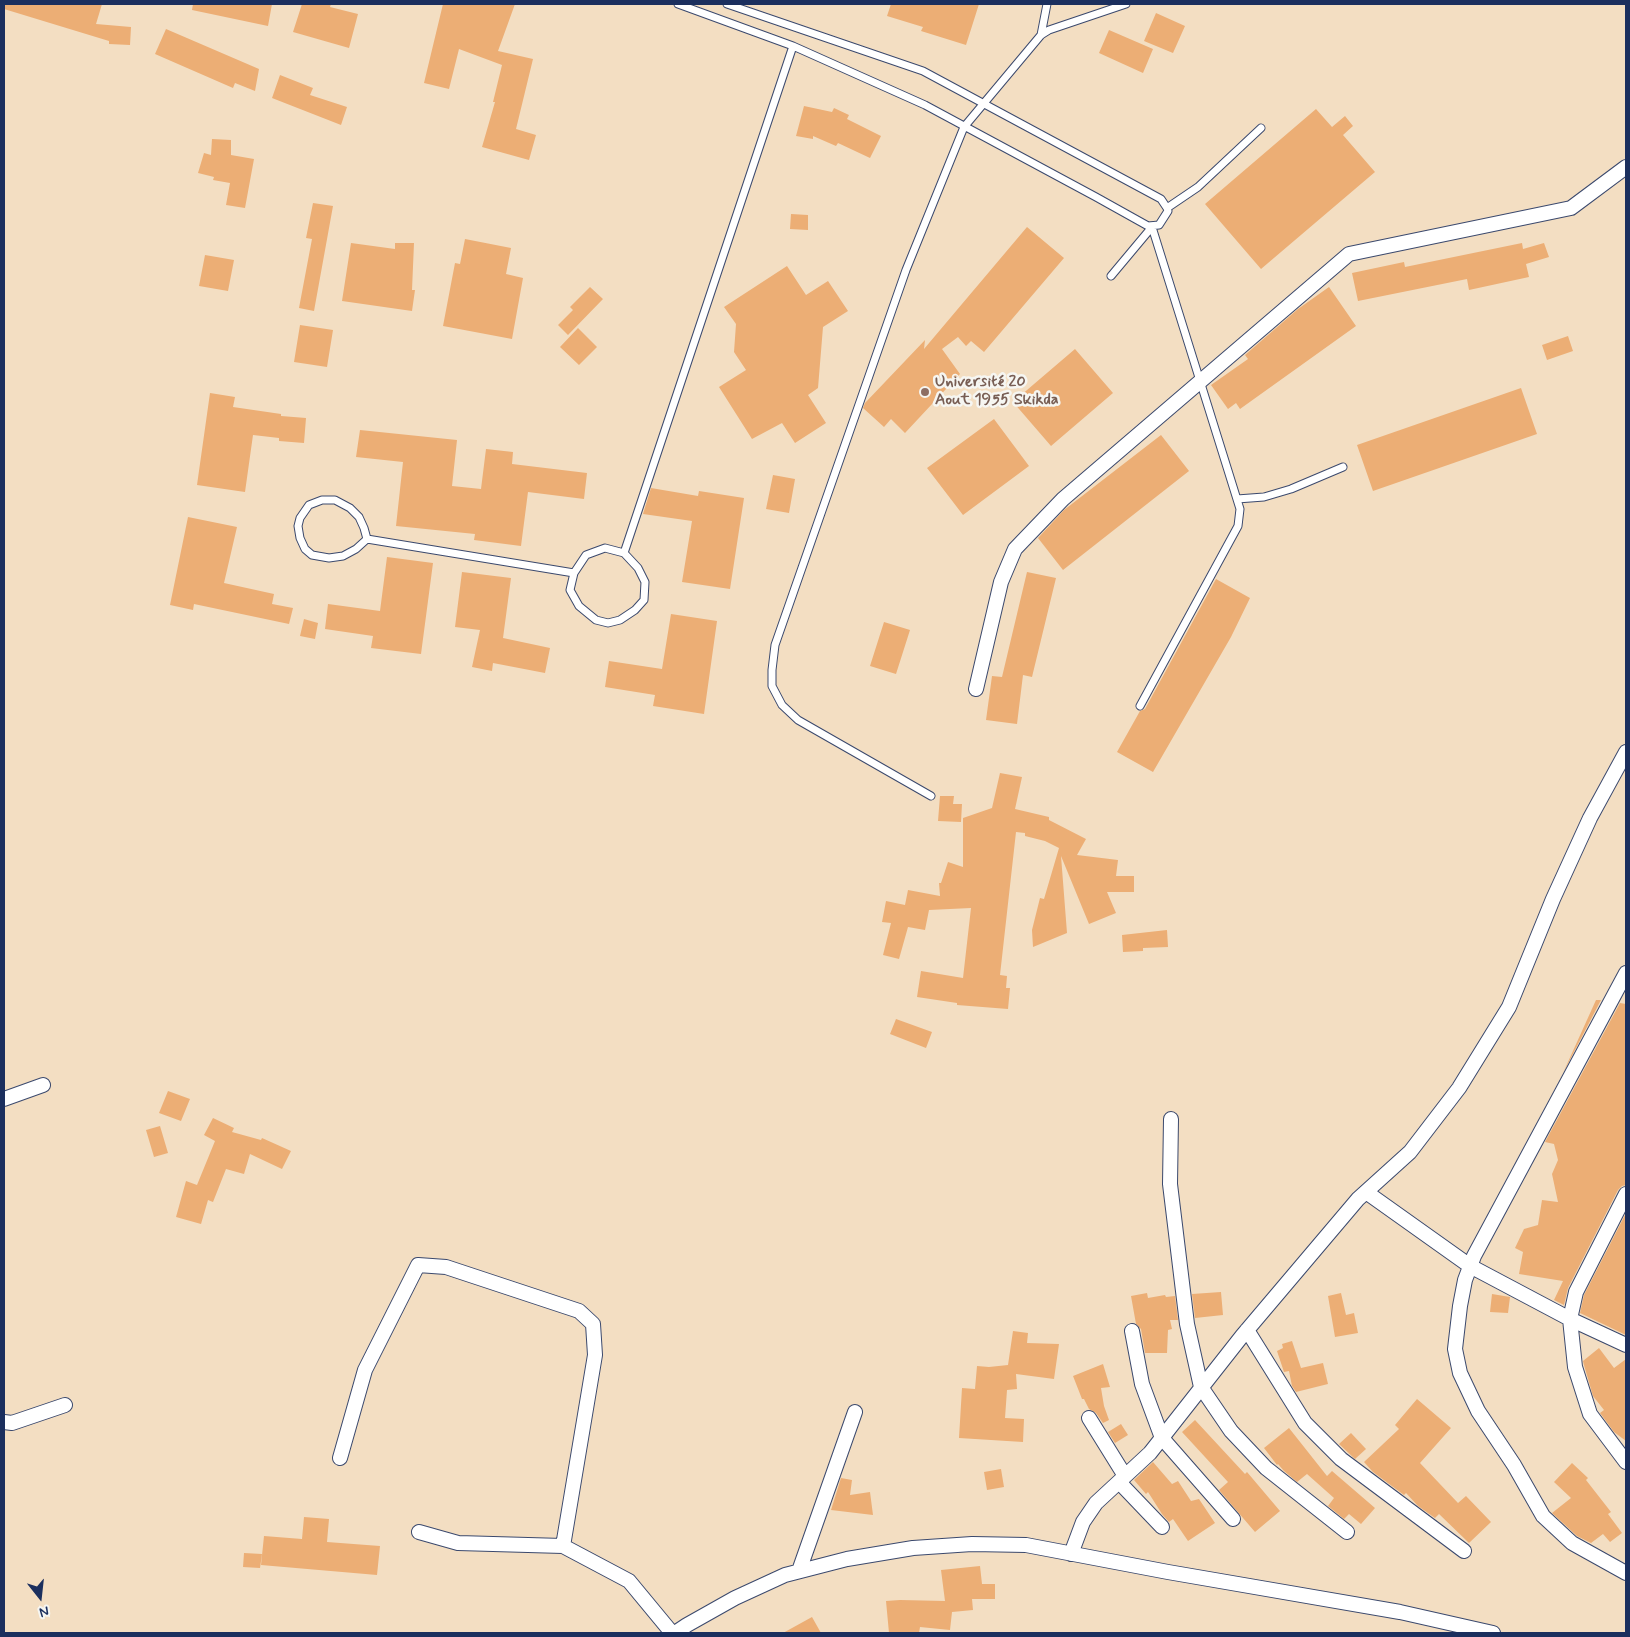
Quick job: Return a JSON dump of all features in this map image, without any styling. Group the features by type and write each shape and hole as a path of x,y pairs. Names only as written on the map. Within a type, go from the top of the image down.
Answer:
{"street":[{"path":"976,689 1001,582 1015,549 1062,499 1349,254 1571,208 1626,167"},
{"path":"1071,1554 1083,1522 1096,1503 1150,1453 1247,1330 1366,1192 1410,1152 1459,1088 1509,1007 1552,898 1585,827 1626,752"},
{"path":"1626,973 1470,1266 1460,1306 1455,1348 1460,1373 1478,1411 1514,1464 1543,1516 1572,1543 1626,1573"},
{"path":"4,1099 44,1085"},
{"path":"1171,1119 1170,1184 1187,1324 1201,1387 1231,1431 1266,1468 1347,1532"},
{"path":"1366,1192 1470,1266 1626,1345"},
{"path":"1626,1194 1576,1292 1570,1318 1575,1367 1590,1414 1626,1462"},
{"path":"340,1458 365,1370 418,1265 446,1267 579,1311 593,1324 595,1356 564,1546"},
{"path":"1247,1330 1304,1423 1341,1459 1464,1551"},
{"path":"1132,1331 1142,1384 1162,1438 1233,1519"},
{"path":"4,1422 12,1423 65,1405"},
{"path":"799,1571 855,1412"},
{"path":"1088,1418 1122,1479 1162,1527"},
{"path":"419,1532 458,1543 564,1546 629,1581 674,1633 735,1598 799,1571 857,1557 913,1548 962,1545 1026,1545 1400,1612 1492,1633"}],"lane":[{"path":"678,4 792,46 925,106 1096,196 1143,225 1159,225 1168,211 1161,199 923,71 727,4"},
{"path":"1041,35 1047,4"},
{"path":"932,796 798,720 782,705 772,686 775,645 906,270 964,127 1041,35 1049,30 1126,4"},
{"path":"624,553 792,46"},
{"path":"1167,208 1198,187 1261,128"},
{"path":"1112,276 1152,226"},
{"path":"1140,706 1238,526 1240,510 1152,226"},
{"path":"1237,499 1264,497 1291,489 1343,467"},
{"path":"322,500 335,500 350,508 360,517 367,539 356,549 343,556 330,558 312,555 305,548 300,538 298,526 300,518 309,505 322,500"},
{"path":"367,539 574,573"},
{"path":"605,548 624,553 638,568 645,582 644,600 635,610 620,620 608,623 596,620 579,606 570,590 574,573 586,555 605,548"}],"building":[{"path":"4,4 102,4 96,24 131,27 130,45 109,44 109,41 4,9"},
{"path":"193,4 272,4 268,26 192,10"},
{"path":"302,4 331,4 330,7 358,14 349,48 293,32"},
{"path":"443,4 515,4 498,51 533,59 516,129 536,135 529,160 482,147 495,102 493,102 502,65 459,49 449,89 424,83"},
{"path":"891,4 979,4 966,45 921,31 923,27 887,16"},
{"path":"1156,13 1185,26 1173,53 1144,41"},
{"path":"166,29 259,69 255,91 235,83 233,88 155,54"},
{"path":"1109,30 1153,49 1143,73 1099,53"},
{"path":"280,75 313,88 310,95 347,107 341,125 272,98"},
{"path":"804,106 832,112 834,108 849,115 847,119 881,136 870,158 838,143 836,146 813,136 813,139 796,136"},
{"path":"1316,109 1332,127 1345,116 1353,126 1343,135 1375,172 1261,269 1205,204"},
{"path":"212,139 231,140 231,155 254,159 245,208 226,205 230,183 213,180 214,177 198,173 204,153 211,155"},
{"path":"313,203 333,206 314,311 299,308 312,239 306,238"},
{"path":"791,214 808,215 808,230 790,229"},
{"path":"1027,227 1064,258 984,352 971,341 966,346 958,337 942,349 960,374 905,433 891,419 884,427 863,408 865,403 925,340 924,349"},
{"path":"465,239 511,248 506,274 523,278 512,339 443,326 455,263 460,264"},
{"path":"351,243 395,249 395,243 414,243 412,290 415,290 412,311 342,301"},
{"path":"1522,243 1523,249 1544,243 1549,257 1526,264 1529,277 1469,290 1467,279 1358,301 1352,273 1404,262 1405,267"},
{"path":"205,255 234,260 228,291 199,286"},
{"path":"787,266 806,295 828,281 848,311 823,327 818,388 808,395 826,423 795,443 782,423 752,439 719,387 746,370 734,352 736,324 724,307"},
{"path":"590,287 603,299 568,335 558,325 573,310 570,307"},
{"path":"1329,287 1356,326 1240,409 1236,403 1228,409 1211,385 1248,359 1245,355 1298,309"},
{"path":"300,325 333,330 327,367 294,362"},
{"path":"578,328 597,347 579,365 560,347"},
{"path":"1568,336 1573,351 1547,360 1542,345"},
{"path":"1075,349 1113,393 1051,446 1013,402"},
{"path":"1521,388 1537,434 1373,491 1357,445"},
{"path":"210,393 235,397 233,407 281,414 281,416 306,418 304,443 279,441 279,438 253,435 245,492 197,485"},
{"path":"994,419 1029,466 963,515 927,468"},
{"path":"360,430 457,440 452,486 481,489 486,449 513,452 512,464 587,473 584,499 528,492 521,546 474,540 475,534 396,526 403,462 356,457"},
{"path":"1161,435 1189,471 1063,570 1038,538 1064,510"},
{"path":"773,475 795,479 789,513 766,509"},
{"path":"651,488 698,496 699,491 744,498 730,589 682,582 692,521 643,514"},
{"path":"188,517 237,527 224,583 274,594 272,604 293,608 289,624 194,604 193,610 170,605"},
{"path":"387,557 433,563 421,654 371,648 373,636 325,629 328,604 380,611"},
{"path":"462,572 511,578 503,638 550,648 545,673 493,663 492,671 472,667 480,630 455,627"},
{"path":"1027,572 1056,578 1032,677 1023,675 1017,724 986,720 992,676 1002,677"},
{"path":"1216,579 1250,598 1231,637 1153,772 1117,752 1140,711 1145,709"},
{"path":"671,614 717,621 704,714 653,706 655,695 605,687 609,661 662,669"},
{"path":"304,619 318,623 315,639 300,636"},
{"path":"884,622 910,630 896,674 870,666"},
{"path":"1000,773 1022,777 1015,809 1049,817 1049,820 1086,839 1077,855 1118,860 1116,876 1134,876 1134,892 1107,892 1116,913 1089,924 1061,856 1067,933 1033,947 1032,930 1040,898 1044,899 1059,848 1045,841 1025,836 1025,833 1016,832 1000,975 1007,976 1006,988 1010,988 1008,1009 957,1005 957,1003 917,997 921,971 963,978 971,908 929,910 925,930 908,927 899,959 883,955 891,923 882,922 886,901 905,905 908,890 940,896 939,883 941,883 948,862 963,867 963,818 992,808"},
{"path":"940,796 954,796 953,804 962,804 961,822 938,821"},
{"path":"1167,930 1168,947 1143,948 1143,951 1123,952 1122,935"},
{"path":"1596,1000 1601,1000 1563,1073"},
{"path":"1620,1003 1626,1004 1626,1185 1618,1190 1568,1288 1564,1305 1554,1300 1563,1281 1519,1274 1523,1252 1515,1248 1524,1229 1538,1225 1542,1200 1558,1202 1552,1174 1558,1160 1554,1144 1545,1142"},
{"path":"896,1019 932,1032 926,1048 890,1034"},
{"path":"168,1091 190,1099 181,1121 159,1113"},
{"path":"213,1118 234,1128 232,1132 261,1140 262,1138 291,1151 282,1169 250,1154 244,1174 226,1169 213,1202 208,1200 201,1224 176,1217 186,1181 197,1185 215,1141 204,1135"},
{"path":"160,1126 168,1153 154,1157 146,1130"},
{"path":"1626,1213 1626,1335 1580,1313 1584,1295"},
{"path":"1221,1292 1223,1315 1195,1318 1192,1294"},
{"path":"1147,1293 1148,1298 1165,1295 1166,1297 1175,1296 1178,1320 1170,1320 1172,1329 1168,1330 1167,1353 1145,1353 1141,1329 1136,1324 1131,1296"},
{"path":"1341,1293 1346,1315 1354,1313 1358,1333 1335,1337 1328,1296"},
{"path":"1492,1294 1510,1297 1508,1313 1490,1312"},
{"path":"1013,1331 1028,1333 1027,1343 1059,1344 1054,1379 1016,1374 1017,1389 1007,1390 1005,1418 1024,1419 1023,1442 959,1438 962,1388 975,1389 977,1366 1008,1365"},
{"path":"1292,1341 1301,1368 1323,1363 1328,1384 1296,1392 1292,1386 1289,1371 1284,1372 1277,1351 1283,1348 1282,1344"},
{"path":"1599,1348 1614,1368 1626,1359 1626,1441 1614,1432 1600,1413 1604,1410 1593,1396 1584,1365 1583,1361"},
{"path":"1103,1364 1110,1387 1101,1388 1109,1420 1103,1423 1096,1413 1089,1409 1084,1399 1082,1399 1073,1376"},
{"path":"1417,1399 1451,1428 1420,1463 1458,1503 1466,1496 1491,1522 1469,1543 1439,1514 1435,1518 1418,1506 1406,1493 1404,1495 1373,1472 1364,1462 1399,1429 1395,1425"},
{"path":"1195,1420 1245,1474 1247,1472 1280,1511 1255,1532 1219,1490 1228,1482 1182,1432"},
{"path":"1121,1424 1128,1435 1115,1443 1108,1432"},
{"path":"1289,1428 1327,1476 1332,1471 1375,1508 1361,1524 1349,1514 1344,1519 1328,1506 1334,1498 1307,1474 1297,1482 1277,1465 1264,1448"},
{"path":"1351,1433 1366,1449 1355,1459 1339,1444"},
{"path":"1153,1462 1172,1484 1178,1481 1191,1501 1199,1499 1215,1523 1188,1541 1173,1519 1169,1522 1148,1492 1146,1494 1134,1480"},
{"path":"1572,1463 1588,1478 1586,1480 1611,1512 1608,1514 1622,1533 1610,1542 1603,1534 1591,1543 1577,1536 1552,1513 1571,1498 1554,1482"},
{"path":"1001,1469 1004,1487 987,1490 984,1472"},
{"path":"841,1478 852,1480 850,1495 870,1492 873,1515 831,1510"},
{"path":"304,1517 329,1519 327,1542 380,1546 377,1575 261,1565 264,1536 302,1539"},
{"path":"244,1553 262,1554 260,1568 243,1567"},
{"path":"980,1566 982,1584 995,1584 995,1599 972,1599 973,1610 952,1612 950,1630 920,1627 919,1633 889,1633 886,1601 945,1601 941,1570"},
{"path":"812,1617 821,1633 783,1633"}],"place":[{"name":"Université 20 Aout 1955 Skikda","path":"925,392"}]}
